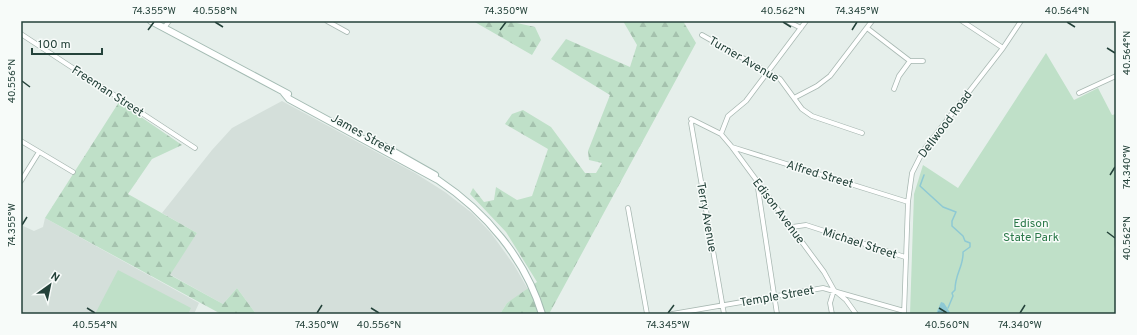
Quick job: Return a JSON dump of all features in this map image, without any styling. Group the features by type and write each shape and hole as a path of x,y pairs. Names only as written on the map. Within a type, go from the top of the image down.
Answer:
{"street":[{"name":"James Street","path":"151,21 284,93 291,95 434,175 438,180 459,195 492,226 517,258 533,288 542,314"},
{"path":"164,28 169,21"},
{"path":"327,21 347,32"},
{"path":"787,21 800,28"},
{"path":"721,134 728,116 746,101 806,21"},
{"path":"794,98 817,86 830,76 872,21"},
{"path":"962,21 1003,48"},
{"name":"Dellwood Road","path":"904,313 908,202 912,173 918,159 1003,48 1021,21"},
{"path":"867,28 910,61 923,61"},
{"name":"Freeman Street","path":"21,34 195,148"},
{"name":"Turner Avenue","path":"702,35 768,71 785,84 802,109 812,116 862,133"},
{"path":"894,88 899,76 910,61"},
{"path":"1078,93 1116,76"},
{"name":"Edison Avenue","path":"692,119 721,134 732,147 792,227 824,272 834,290 846,300 856,314"},
{"name":"Terry Avenue","path":"692,119 691,123 724,314"},
{"path":"21,141 73,172"},
{"name":"Alfred Street","path":"732,147 908,202"},
{"path":"21,181 39,152"},
{"path":"757,182 777,314"},
{"path":"628,208 647,314"},
{"name":"Michael Street","path":"792,227 806,225 905,257"},
{"name":"Temple Street","path":"672,314 823,288 834,290 904,313"},
{"path":"832,314 830,302 834,290"}],"shaded area":[{"path":"282,101 415,173 445,192 472,213 491,233 514,265 529,291 507,303 500,314 256,314 237,288 223,304 169,274 197,233 162,213 212,150 232,128"},
{"path":"45,218 199,303 194,314 21,314 21,225 34,231 43,227"}],"green space":[{"path":"473,21 508,21 535,27 541,40 532,55"},
{"path":"623,21 683,21 696,43 549,314 500,314 507,303 537,282 506,232 470,194 473,188 484,202 494,200 496,187 517,200 532,196 548,149 505,124 512,114 523,110 551,127 585,173 596,173 602,163 589,160 588,151 610,95 551,59 566,39 630,67 637,45"},
{"name":"Edison State Park","path":"1046,53 1074,100 1098,88 1112,115 1116,114 1116,241 1114,249 1116,254 1116,314 910,314 914,194 923,165 958,188"},
{"path":"119,102 182,145 152,159 128,194 197,233 170,275 223,304 237,288 256,314 221,314 45,218"},
{"path":"118,270 191,308 188,314 95,314"}],"water":[{"path":"941,302 944,303 951,314 936,314"}],"waterway":[{"path":"924,175 920,186 943,207 956,212 952,221 952,226 963,236 965,241 970,243 970,247 963,252 962,261 956,279 955,290 952,293 953,296 948,308"}]}
